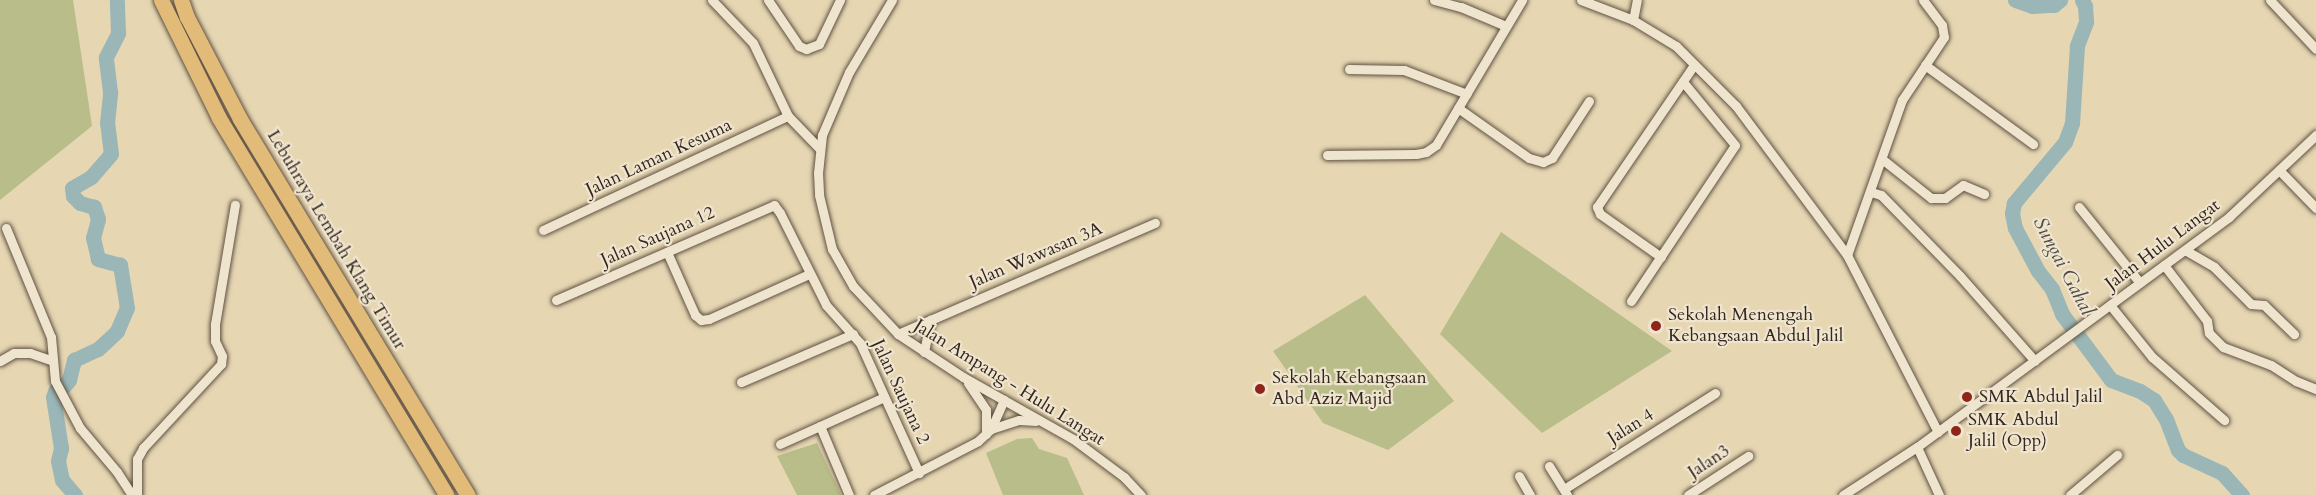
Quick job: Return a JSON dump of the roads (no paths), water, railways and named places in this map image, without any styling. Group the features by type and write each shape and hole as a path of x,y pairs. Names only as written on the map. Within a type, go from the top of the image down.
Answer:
{"highway":[{"name":"Lebuhraya Lembah Klang Timur","path":"161,0 219,118 446,495"},
{"name":"Lebuhraya Lembah Klang Timur","path":"181,0 187,17 240,119 468,495"}],"street":[{"path":"712,0 753,43 788,116 819,148"},
{"path":"768,0 799,46 806,49 819,44 840,0"},
{"path":"1434,0 1461,7 1506,26"},
{"path":"1327,155 1426,152 1436,146 1522,0"},
{"path":"1581,0 1633,20 1676,46 1736,106 1847,255 1938,432"},
{"path":"1633,20 1637,0"},
{"path":"1847,255 1902,100 1941,44 1944,31 1923,0"},
{"path":"2270,0 2316,48"},
{"name":"Jalan Ampang - Hulu Langat","path":"888,1 836,99 819,148 819,195 832,249 853,286 898,333 963,377 1073,439 1124,477 1141,495"},
{"path":"1661,256 1600,214 1597,207 1694,64"},
{"path":"1925,65 2033,144"},
{"path":"1349,69 1404,70 1467,94"},
{"path":"1631,301 1736,144 1683,82"},
{"path":"1458,108 1529,158 1543,162 1552,158 1589,101"},
{"name":"Jalan Laman Kesuma","path":"543,230 788,116"},
{"path":"2313,138 2316,150"},
{"name":"Jalan Hulu Langat","path":"1843,495 1938,432 2229,217 2313,138"},
{"path":"1882,159 1931,198 1945,198 1963,184 1984,194"},
{"path":"2279,170 2316,208"},
{"path":"1871,192 1881,195 1960,276 2035,361"},
{"path":"137,495 137,459 143,448 221,364 222,356 215,341 215,324 235,205"},
{"name":"Jalan Saujana 12","path":"556,300 774,206"},
{"name":"Jalan Saujana 2","path":"774,206 780,213 826,305 860,343 919,473"},
{"path":"2079,207 2140,283"},
{"name":"Jalan Wawasan 3A","path":"898,333 1155,223"},
{"path":"6,228 51,337 55,381 80,428 117,472 132,495"},
{"path":"2185,250 2214,267 2252,303 2264,305 2294,334"},
{"path":"667,252 694,315 701,320 709,319 809,274"},
{"path":"2164,265 2208,321 2209,333 2223,346 2271,365 2296,381 2316,389"},
{"path":"2110,305 2152,357 2224,420"},
{"path":"924,352 930,320"},
{"path":"741,382 853,334"},
{"path":"0,361 14,353 30,353 53,361"},
{"path":"963,377 976,392 986,410 989,432"},
{"name":"Jalan 4","path":"1565,492 1715,393"},
{"path":"780,444 884,397"},
{"path":"989,432 1004,400"},
{"path":"874,495 887,492 967,449 989,432 1019,420 1042,422"},
{"path":"820,426 849,495"},
{"path":"1917,447 1939,495"},
{"path":"2070,495 2117,455"},
{"name":"Jalan3","path":"1688,495 1748,456"},
{"path":"1549,466 1565,492"},
{"path":"1519,476 1530,495"}],"waterway":[{"path":"63,387 69,380 74,360 98,349 117,331 127,308 120,265 98,259 93,238 98,219 94,207 80,203 73,196 72,188 91,177 111,154 107,123 110,92 106,57 118,33 117,0"},
{"name":"Sungai Gahal","path":"2015,0 2032,6 2054,5 2060,0"},
{"name":"Sungai Gahal","path":"2082,0 2085,6 2086,22 2077,46 2072,123 2065,142 2014,203 2012,213 2015,228 2038,271 2052,289 2062,314 2111,380 2140,391 2154,400 2166,419 2178,450 2183,455 2222,473 2242,495"},
{"path":"55,391 53,397 61,448 58,461 62,480 75,495"}],"place":[{"name":"Sekolah Menengah Kebangsaan Abdul Jalil","path":"1656,326"},
{"name":"Sekolah Kebangsaan Abd Aziz Majid","path":"1260,389"},
{"name":"SMK Abdul Jalil","path":"1967,397"},
{"name":"SMK Abdul Jalil (Opp)","path":"1956,431"}]}
